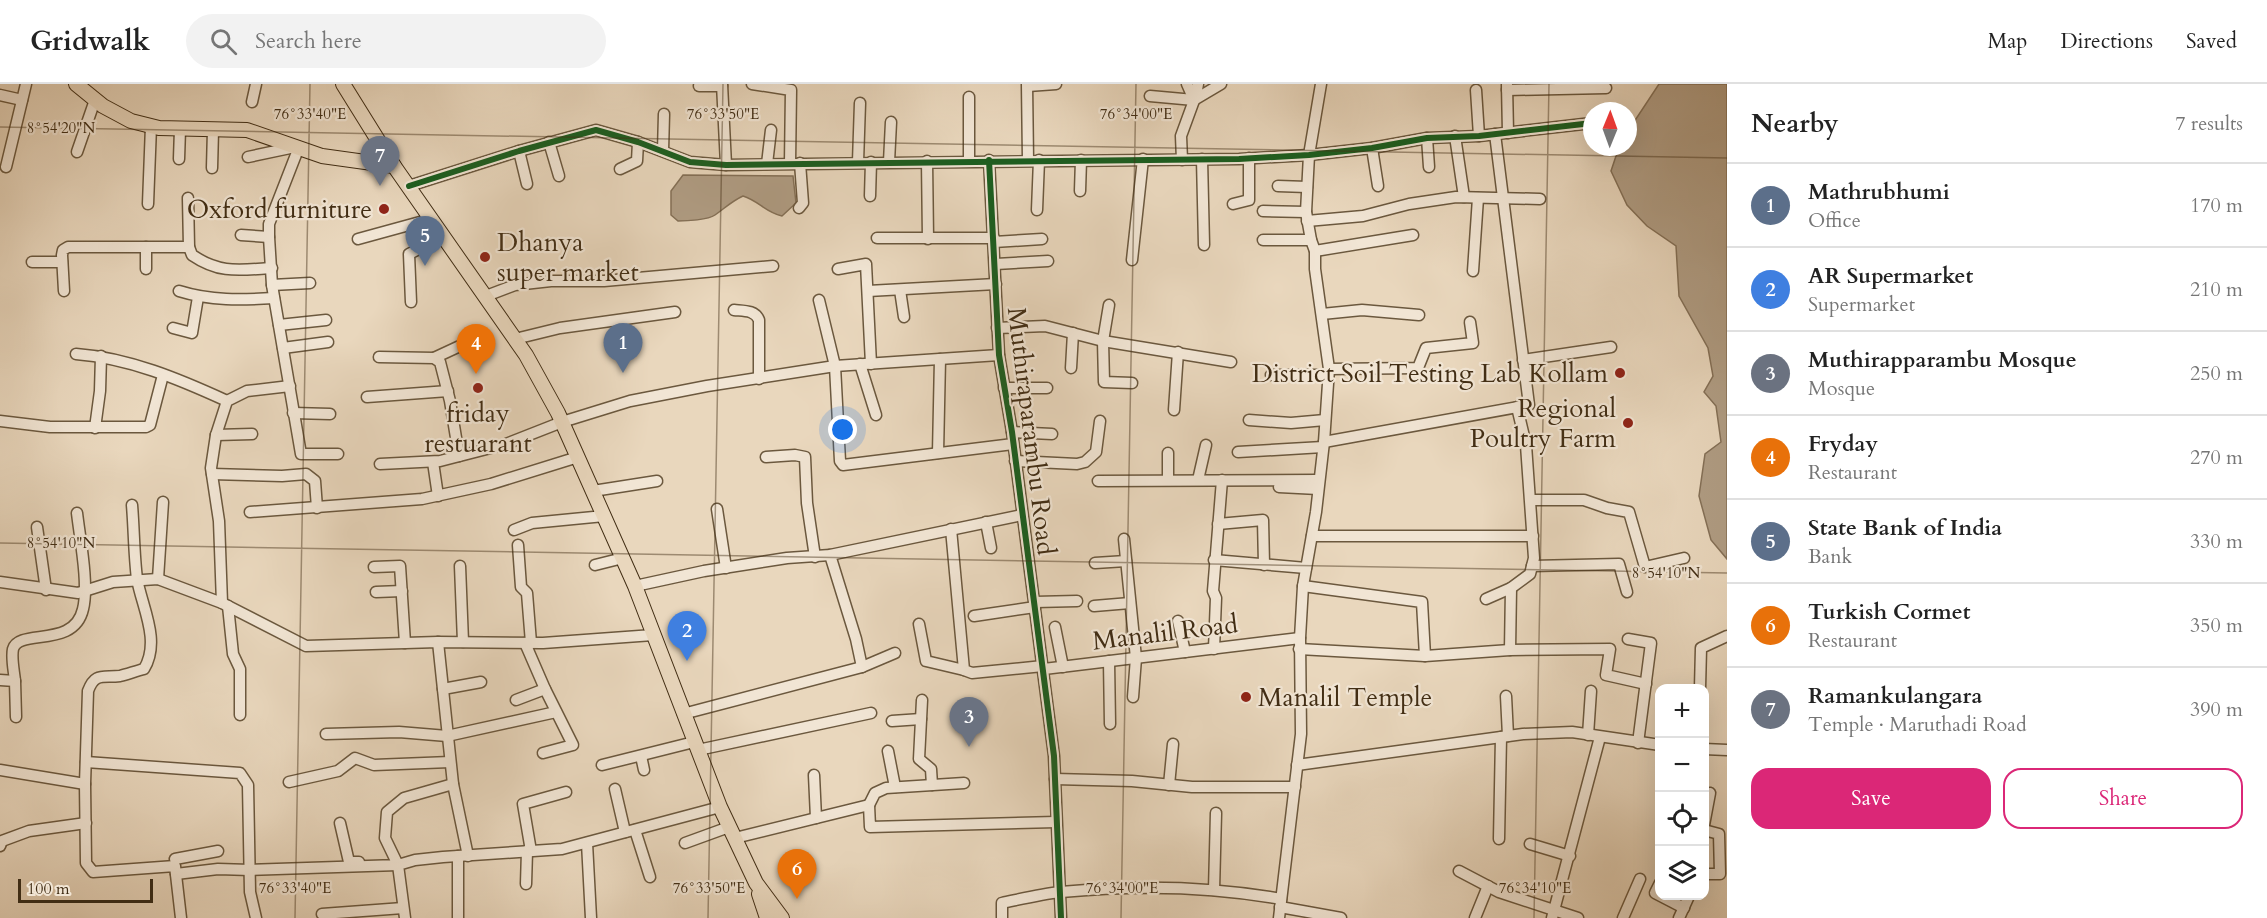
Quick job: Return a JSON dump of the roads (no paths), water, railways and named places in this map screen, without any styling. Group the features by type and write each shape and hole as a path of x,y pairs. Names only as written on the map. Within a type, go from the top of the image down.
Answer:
{"main road":[{"path":"76,84 103,106 131,121 180,129 247,130 322,156 394,166"},
{"path":"343,84 394,166 526,355 562,422 635,586 720,807 756,883 767,918"},
{"path":"756,883 782,918"}],"street":[{"path":"6,167 26,84"},
{"path":"252,102 256,84"},
{"path":"752,84 791,90 795,163 803,203 799,208"},
{"path":"1037,210 1027,85 1056,84"},
{"path":"1187,84 1194,100"},
{"path":"1182,159 1181,136 1198,84"},
{"path":"1150,96 1194,100 1221,84"},
{"path":"1280,908 1301,734 1299,650 1296,639 1324,445 1328,372 1313,245 1306,216 1309,155 1321,84"},
{"path":"699,86 722,85 726,165"},
{"path":"1508,133 1507,87 1606,88"},
{"path":"1476,90 1479,136"},
{"path":"0,95 22,100"},
{"path":"969,97 969,161"},
{"path":"77,152 95,100"},
{"path":"858,162 860,103"},
{"path":"663,152 664,114"},
{"path":"888,162 891,122"},
{"path":"408,186 549,142 596,130 638,142 690,162 726,165 1250,158 1309,155 1372,148 1426,138 1479,136 1583,124"},
{"path":"148,204 151,126"},
{"path":"179,159 180,129"},
{"path":"212,168 213,130"},
{"path":"767,164 771,130"},
{"path":"1238,452 1324,445 1529,405 1495,134"},
{"path":"1455,136 1464,198"},
{"path":"1426,138 1429,167"},
{"path":"549,142 560,176"},
{"path":"620,170 637,161 638,142"},
{"path":"248,157 298,147"},
{"path":"298,147 269,224 269,237 272,285 293,413 306,474 315,481 317,508"},
{"path":"1372,148 1378,186"},
{"path":"519,151 527,184"},
{"path":"1233,204 1249,200 1250,158"},
{"path":"1132,260 1143,159"},
{"path":"1202,159 1204,245"},
{"name":"Muthiraparambu Road","path":"989,160 999,355 1012,432 1043,667 1055,779 1060,918"},
{"path":"1080,191 1081,160"},
{"path":"927,161 928,238"},
{"path":"870,196 871,162"},
{"path":"1278,186 1307,187"},
{"path":"188,198 189,247 192,255 218,268 230,270 272,268"},
{"path":"1263,211 1306,216 1363,216 1409,204 1464,198 1540,199"},
{"path":"1473,271 1478,198"},
{"path":"358,239 431,219"},
{"path":"241,235 269,237"},
{"path":"1263,240 1313,245 1413,235"},
{"path":"411,302 409,254 444,236"},
{"path":"877,238 1042,239"},
{"path":"64,291 63,250 68,247 189,247"},
{"path":"146,247 146,269"},
{"path":"996,264 1048,261"},
{"path":"32,262 62,262"},
{"path":"838,269 866,264 868,291 866,364 876,415"},
{"path":"486,296 516,285 550,281 604,280 773,266"},
{"path":"272,285 310,283"},
{"path":"868,291 996,284"},
{"path":"900,290 904,317"},
{"path":"178,291 198,297 233,301 274,298"},
{"path":"173,328 192,333 198,297"},
{"path":"819,300 836,366 840,461 843,465 1013,444"},
{"path":"1109,305 1103,340 1104,382 1132,383"},
{"path":"734,310 752,312 759,320 759,379"},
{"path":"1322,315 1362,310 1419,315"},
{"path":"515,339 560,328 675,312"},
{"path":"279,325 326,320"},
{"path":"1271,375 1418,368 1426,348 1473,343 1470,322"},
{"path":"997,328 1045,326 1103,340 1231,362"},
{"path":"1071,368 1073,333"},
{"path":"283,348 328,342"},
{"path":"379,357 434,358 462,345"},
{"path":"1523,360 1611,348"},
{"path":"1174,410 1178,352"},
{"path":"76,354 101,356 163,375 227,401"},
{"path":"380,464 434,462 506,444 562,422 630,401 707,386 836,366 999,355"},
{"path":"95,428 100,391 101,356"},
{"path":"434,358 440,362 448,391 459,456"},
{"path":"938,453 940,359"},
{"path":"0,421 50,427 141,428 150,424 163,375"},
{"path":"240,715 240,669 233,654 225,604 219,521 212,474 216,435 227,401 247,391 290,386"},
{"path":"1004,388 1047,388"},
{"path":"367,397 448,391"},
{"path":"1486,599 1511,588 1530,574 1534,558 1526,445 1516,407"},
{"path":"293,413 330,414"},
{"path":"1249,420 1291,423 1325,420"},
{"path":"1015,461 1077,464 1085,462 1095,452 1100,421"},
{"path":"1012,432 1052,434"},
{"path":"216,435 252,434"},
{"path":"1198,480 1206,445"},
{"path":"1168,453 1168,480"},
{"path":"301,454 338,454"},
{"path":"766,457 795,455 805,457 807,503 815,557"},
{"path":"250,512 438,496 491,484 578,458"},
{"path":"434,462 438,496"},
{"path":"212,474 282,476 306,474"},
{"path":"1098,481 1222,480 1319,485"},
{"path":"1214,649 1216,598 1213,591 1214,560 1222,480"},
{"path":"593,491 657,482"},
{"path":"1279,487 1319,485"},
{"path":"1531,500 1584,500 1607,508 1629,512 1645,567 1684,558"},
{"path":"158,579 164,502"},
{"path":"132,505 138,580 149,618 150,659 144,669 120,676 99,676 91,683 88,691 87,862 93,872 175,866 181,918"},
{"path":"717,509 726,568"},
{"path":"16,717 13,650 17,642 27,638 56,636 73,627 83,611 85,591 77,513"},
{"path":"635,586 787,558 830,555 1022,515"},
{"path":"514,530 532,523 604,516"},
{"path":"1218,524 1263,519 1264,565"},
{"path":"986,522 991,548"},
{"path":"37,527 46,590"},
{"path":"951,529 964,670"},
{"path":"1312,536 1533,536"},
{"path":"1124,539 1136,658 1133,697"},
{"path":"518,545 521,586 527,593 528,643 545,689 573,745 543,753"},
{"path":"830,555 856,639 862,667"},
{"path":"595,565 622,558"},
{"path":"1214,560 1306,568"},
{"path":"1095,563 1126,561"},
{"path":"1532,566 1619,564 1627,592"},
{"path":"374,567 400,566 405,644"},
{"path":"460,566 463,642"},
{"path":"0,582 78,593 113,582 158,579 225,604 306,646 438,642 528,643 653,635"},
{"path":"1303,586 1422,602 1425,656"},
{"path":"1510,651 1511,588"},
{"path":"376,592 402,591"},
{"path":"974,616 1035,605 1077,601"},
{"path":"1094,606 1130,603"},
{"path":"1178,621 1185,652"},
{"name":"Manalil Road","path":"919,624 926,661 972,673 1063,667 1296,639"},
{"path":"1055,627 1063,667"},
{"path":"1700,684 1701,648 1727,636"},
{"path":"1628,639 1651,643 1638,743"},
{"path":"438,642 450,762 463,856 458,918"},
{"path":"1299,650 1425,656 1610,649 1606,675 1646,684"},
{"path":"683,714 862,667 895,653"},
{"path":"1109,661 1110,724"},
{"path":"0,681 15,681"},
{"path":"443,688 481,682"},
{"path":"516,700 545,689"},
{"path":"1588,735 1591,691"},
{"path":"1500,839 1506,696"},
{"path":"922,700 919,759 931,769 932,785"},
{"path":"326,734 399,732 447,736 556,712"},
{"path":"602,765 871,714"},
{"path":"892,721 921,718"},
{"path":"1297,765 1504,737 1572,732 1655,745"},
{"path":"1553,913 1600,737"},
{"path":"1169,785 1173,744"},
{"path":"1709,749 1727,750"},
{"path":"888,751 895,787"},
{"path":"641,756 644,770"},
{"path":"289,782 338,771 355,758 374,765 450,762"},
{"path":"86,762 240,773 248,785 250,892 256,918"},
{"path":"0,770 86,784"},
{"path":"814,775 816,818"},
{"path":"1055,779 1169,785 1295,787"},
{"path":"404,910 397,862 385,838 387,812 404,798 453,783"},
{"path":"964,783 895,787 874,793 869,805 870,826 1056,822"},
{"path":"615,789 650,877"},
{"path":"526,884 529,851 523,804 566,792"},
{"path":"1709,798 1710,793"},
{"path":"685,843 732,832 816,818 869,805"},
{"path":"176,874 218,869 250,870 397,862 562,849 720,807"},
{"path":"1214,890 1216,813"},
{"path":"340,822 349,862 397,862"},
{"path":"0,846 2,841 29,831 86,823"},
{"path":"1709,831 1719,834 1720,874 1709,874"},
{"path":"587,843 591,918"},
{"path":"1530,844 1570,856"},
{"path":"175,859 218,851"},
{"path":"1459,871 1499,892 1553,913 1578,918"},
{"path":"1623,918 1640,879"},
{"path":"1475,918 1488,886"},
{"path":"1002,918 1002,903 1060,892 1131,889 1214,890 1280,908 1336,918"},
{"path":"1664,900 1681,913"},
{"path":"369,905 404,910"},
{"path":"322,914 404,910"}],"place":[{"name":"Ramankulangara","path":"380,186"},
{"name":"Oxford furniture","path":"384,209"},
{"name":"Dhanya super market","path":"485,257"},
{"name":"State Bank of India","path":"425,266"},
{"name":"Mathrubhumi","path":"623,373"},
{"name":"District Soil Testing Lab Kollam","path":"1620,373"},
{"name":"Fryday","path":"476,374"},
{"name":"friday restuarant","path":"478,388"},
{"name":"Regional Poultry Farm","path":"1628,423"},
{"name":"AR Supermarket","path":"687,661"},
{"name":"Manalil Temple","path":"1246,697"},
{"name":"Muthirapparambu Mosque","path":"969,747"},
{"name":"Turkish Cormet","path":"797,899"}]}
